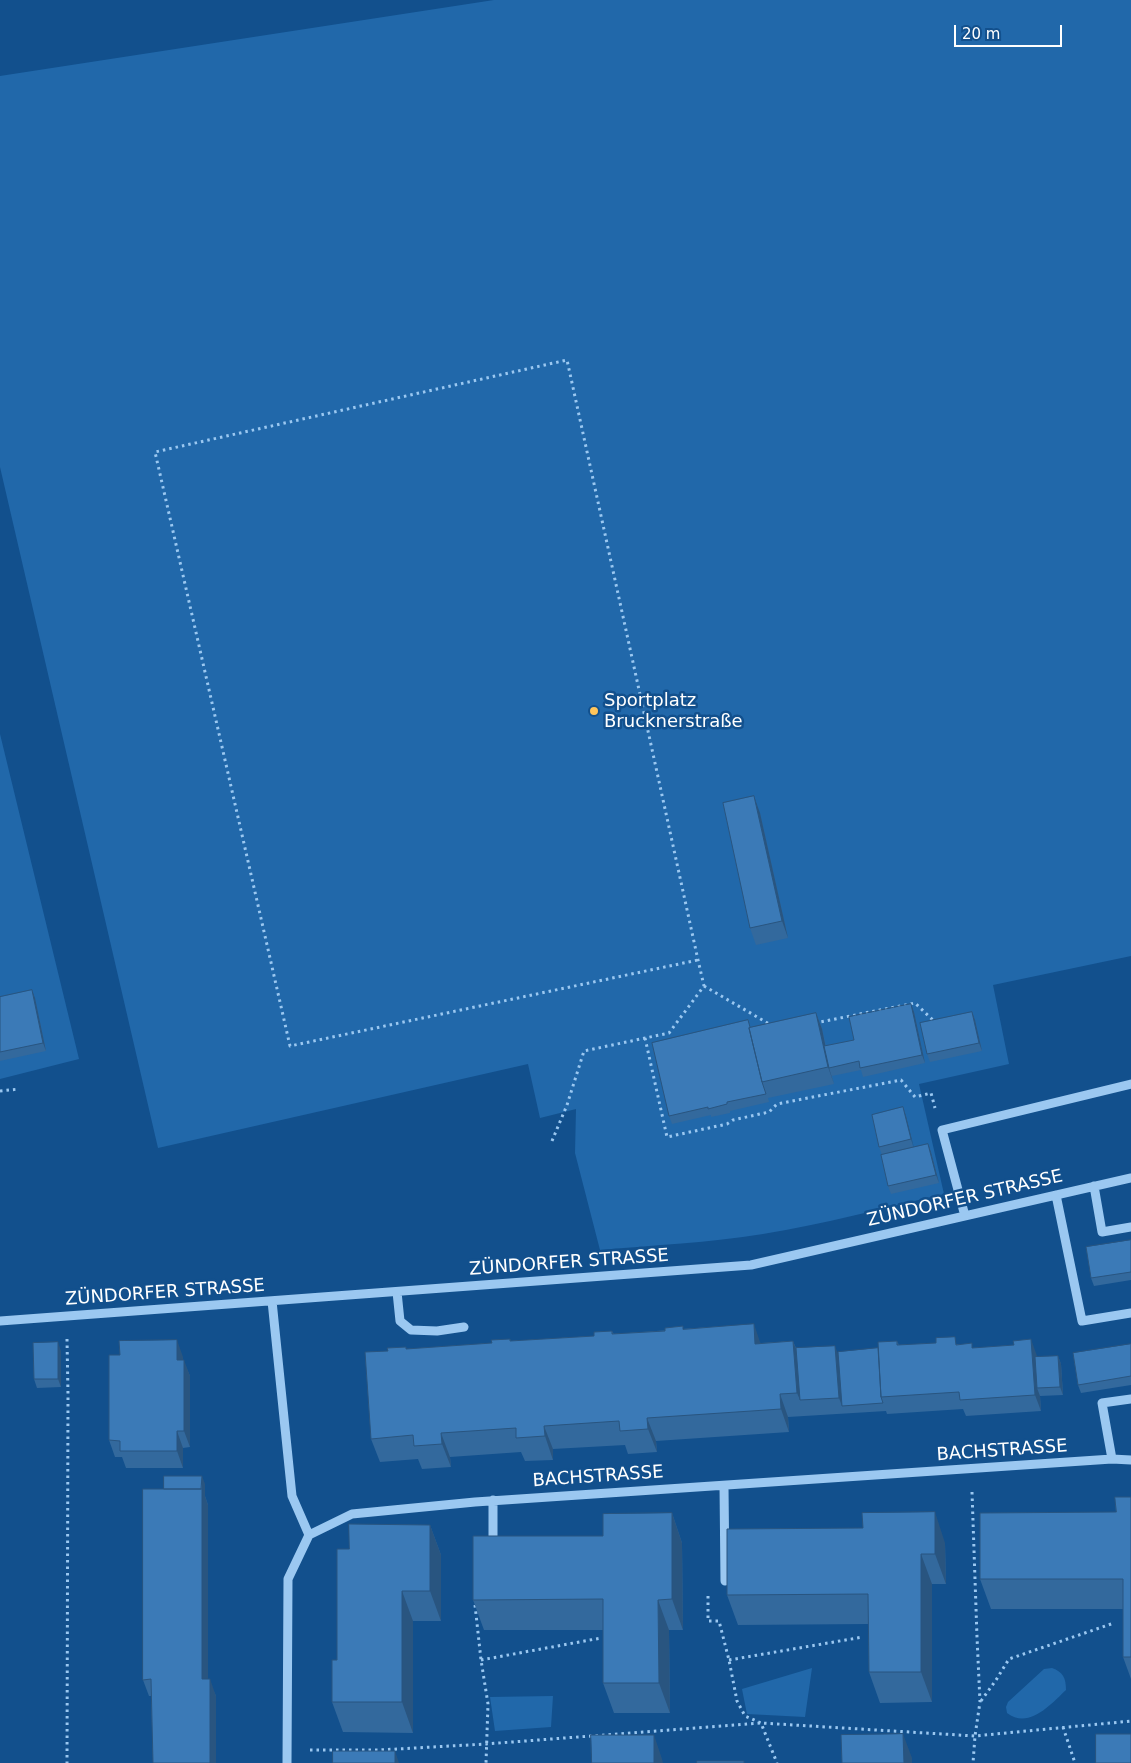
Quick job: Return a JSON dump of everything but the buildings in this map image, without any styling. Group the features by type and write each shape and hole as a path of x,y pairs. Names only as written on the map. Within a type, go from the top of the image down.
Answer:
{"street":[{"path":"965,1216 942,1130 1131,1084"},
{"name":"ZÜNDORFER STRASSE","path":"0,1321 751,1265 1131,1178"},
{"path":"1094,1186 1102,1232 1131,1227"},
{"path":"1056,1195 1082,1321 1131,1313"},
{"path":"397,1292 400,1321 411,1330 436,1331 464,1328"},
{"path":"272,1301 292,1496 309,1535 288,1579 287,1763"},
{"path":"1112,1459 1102,1404 1131,1399"},
{"name":"BACHSTRASSE","path":"309,1535 352,1514 493,1500 1112,1459 1131,1460"},
{"path":"724,1486 725,1580"},
{"path":"493,1500 494,1552"}],"path":[{"path":"698,960 290,1046 155,452 568,360 704,986 772,1025"},
{"path":"552,1141 568,1105 584,1051 669,1034 704,986"},
{"path":"809,1024 915,1003 935,1022 944,1020"},
{"path":"645,1038 667,1137 727,1124 733,1120 769,1112 777,1104 901,1080 915,1097 931,1093 942,1130"},
{"path":"0,1091 19,1089"},
{"path":"67,1763 68,1394 66,1343 69,1316"},
{"path":"972,1469 980,1702 973,1763"},
{"path":"476,1603 481,1660 488,1704 486,1763"},
{"path":"980,1702 1009,1659 1114,1623"},
{"path":"729,1660 863,1637"},
{"path":"481,1660 602,1638"},
{"path":"738,1701 745,1716 761,1724 776,1763"},
{"path":"287,1750 379,1750 761,1724 975,1736 1131,1721"},
{"path":"1063,1727 1075,1763"}],"shaded area":[{"name":"Sportplatz Brucknerstraße","path":"494,0 1131,0 1131,956 993,985 1009,1064 919,1084 944,1194 831,1221 763,1234 702,1242 600,1250 575,1153 576,1109 540,1118 528,1064 158,1148 0,467 0,76"},
{"path":"0,734 79,1059 0,1079"},
{"path":"812,1668 805,1717 747,1714 742,1689"},
{"path":"1052,1668 1059,1671 1063,1676 1066,1690 1047,1708 1031,1717 1023,1719 1007,1713 1006,1707 1008,1702 1044,1669"},
{"path":"553,1696 551,1727 495,1731 490,1697"}],"place":[{"name":"Sportplatz Brucknerstraße","path":"594,711"}]}
